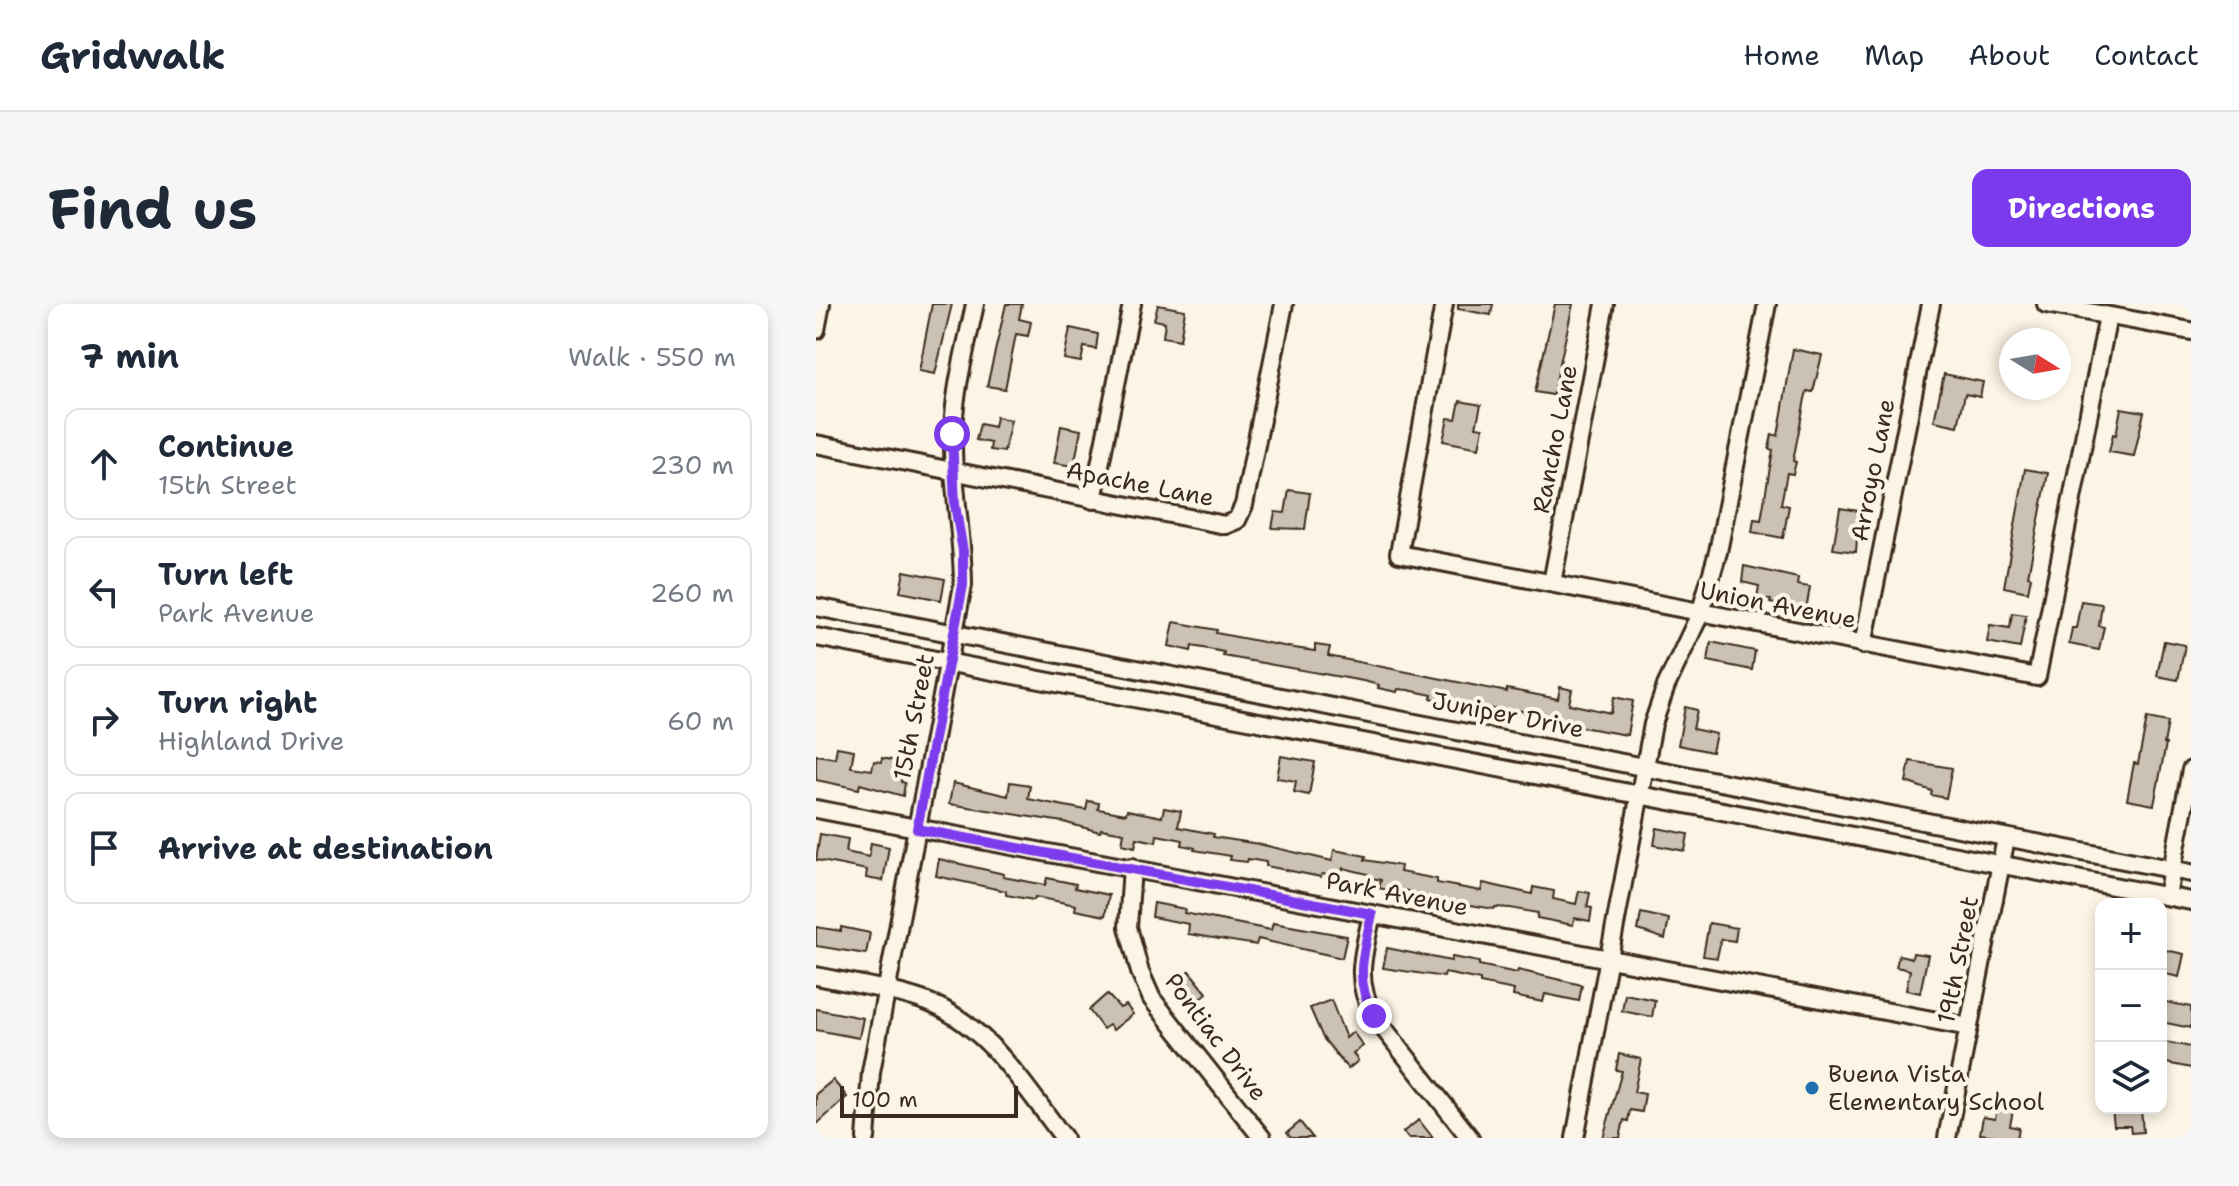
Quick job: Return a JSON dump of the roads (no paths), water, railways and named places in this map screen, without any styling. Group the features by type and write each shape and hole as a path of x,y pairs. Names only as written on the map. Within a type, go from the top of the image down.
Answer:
{"street":[{"path":"816,330 821,304"},
{"name":"15th Street","path":"866,1138 871,1072 963,585 963,551 953,473 952,434 975,304"},
{"path":"1093,500 1132,304"},
{"name":"Apache Lane","path":"816,444 1225,525 1237,520 1244,505 1284,304"},
{"name":"Union Avenue","path":"1444,304 1399,554 2037,677 2108,316"},
{"name":"Rancho Lane","path":"1552,583 1605,304"},
{"path":"1575,1138 1653,724 1666,686 1700,614 1718,552 1767,304"},
{"name":"Arroyo Lane","path":"1863,645 1931,304"},
{"path":"2046,304 2191,331"},
{"name":"Juniper Drive","path":"816,607 2191,873"},
{"path":"816,637 2191,901"},
{"path":"1295,730 1301,701"},
{"path":"2167,896 2191,770"},
{"name":"Park Avenue","path":"816,809 1969,1027"},
{"name":"19th Street","path":"1947,1138 2006,838"},
{"name":"Pontiac Drive","path":"1132,867 1128,927 1140,972 1152,999 1262,1138"},
{"path":"1372,914 1360,975 1364,998 1374,1016 1470,1138"},
{"path":"816,976 922,999 954,1016 996,1050 1064,1138"}],"place":[{"name":"Buena Vista Elementary School","path":"1812,1088"}]}
